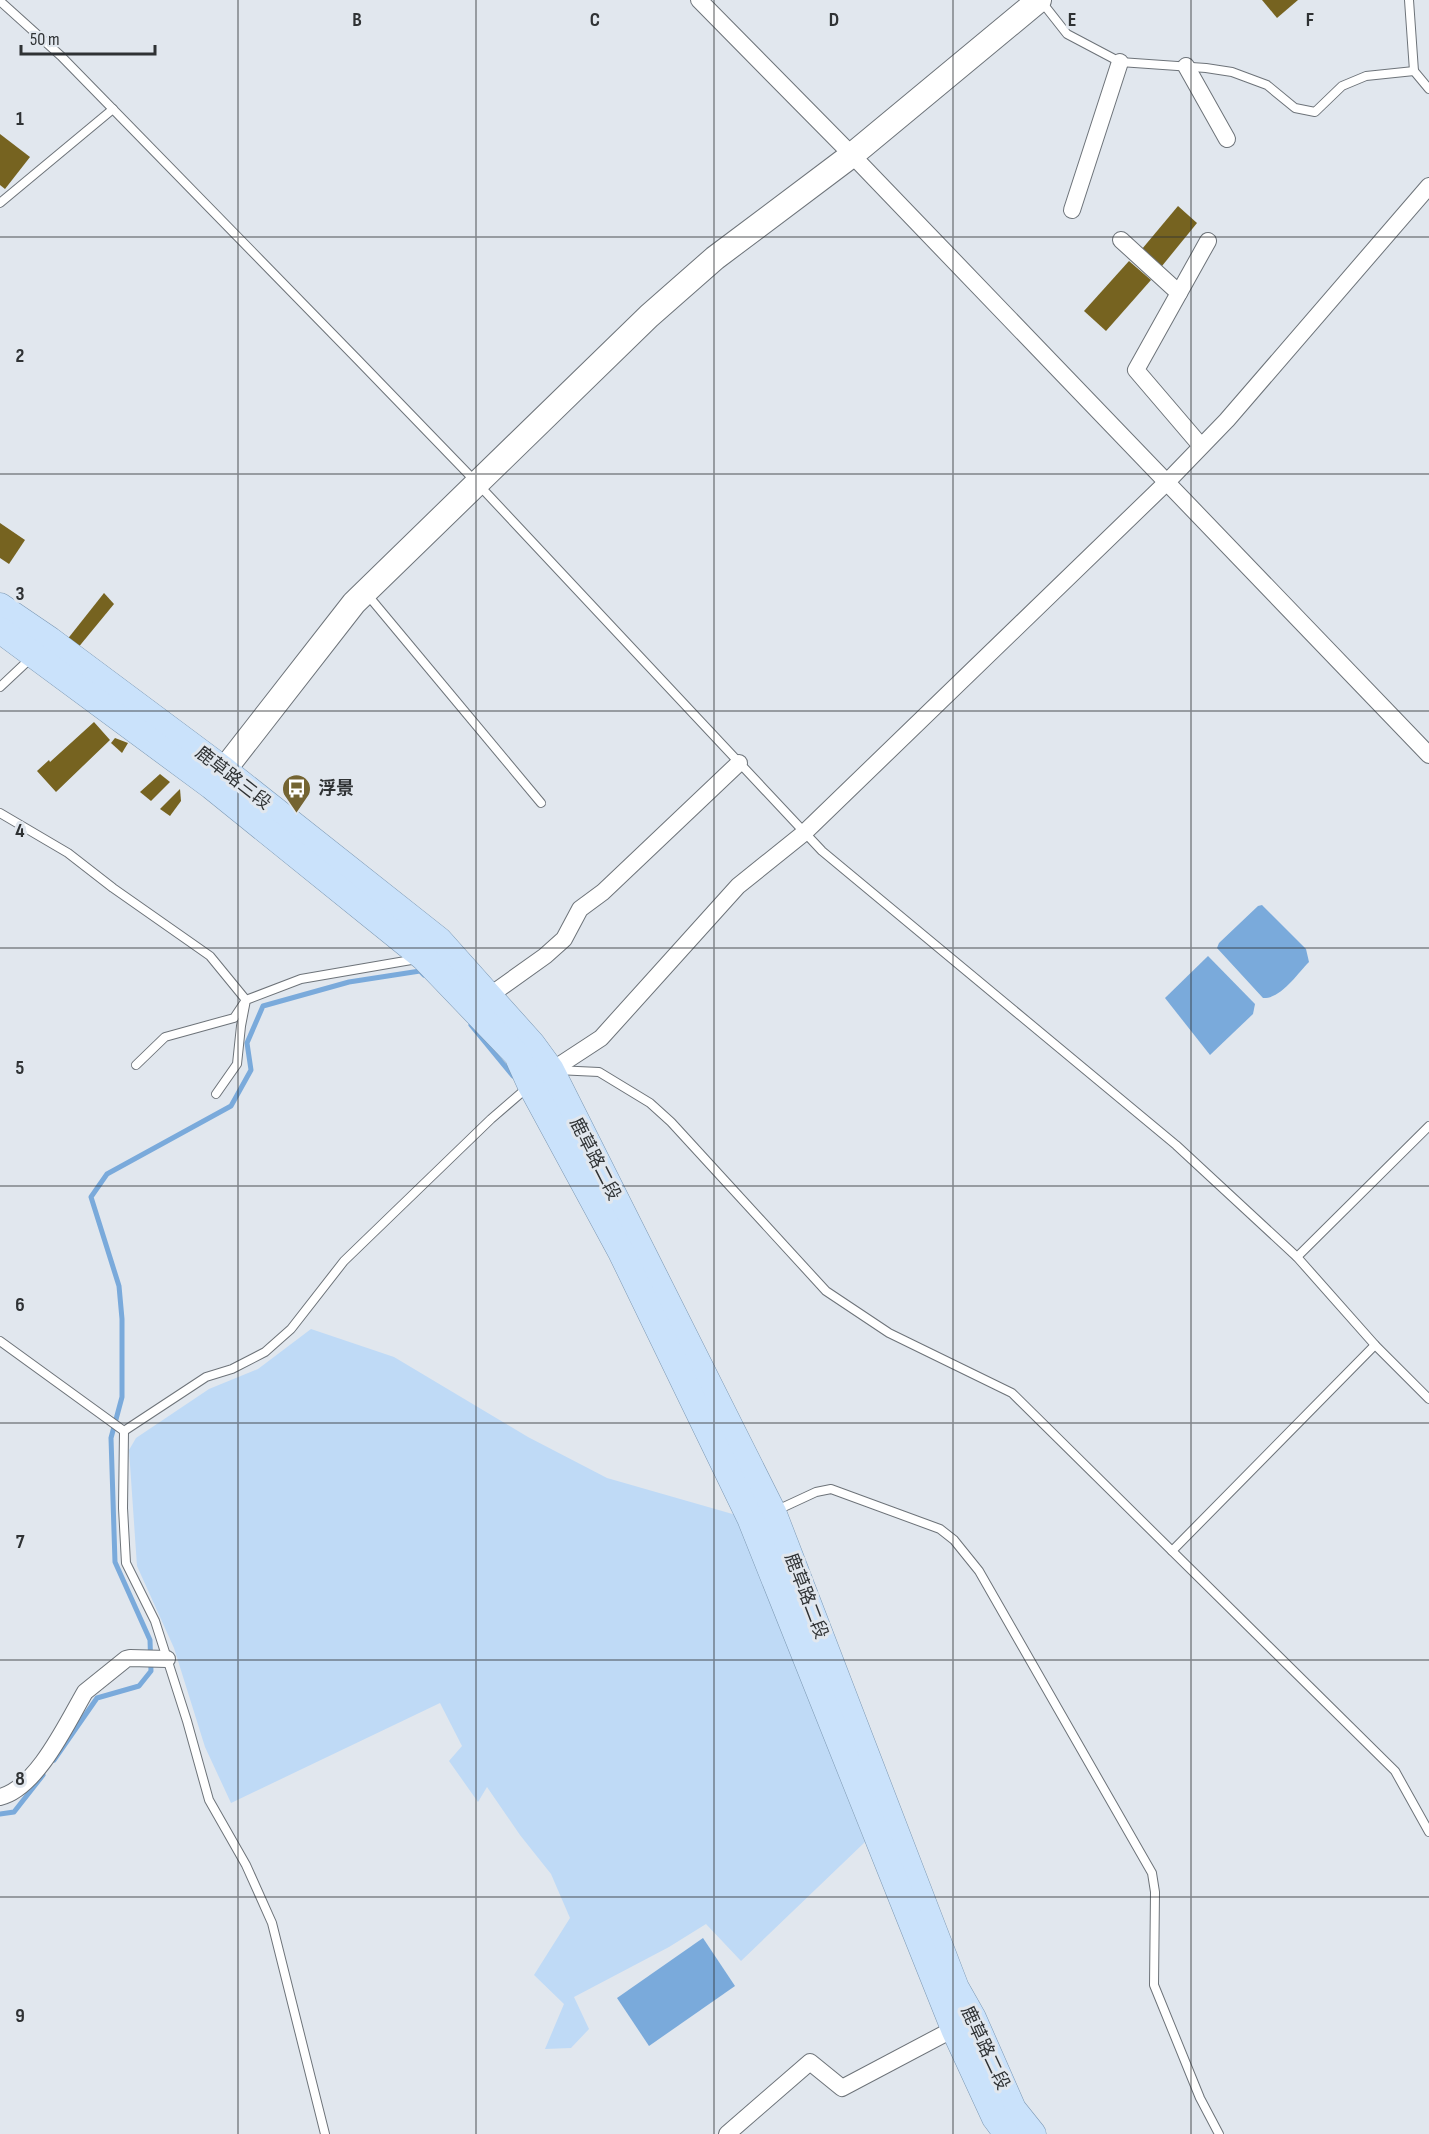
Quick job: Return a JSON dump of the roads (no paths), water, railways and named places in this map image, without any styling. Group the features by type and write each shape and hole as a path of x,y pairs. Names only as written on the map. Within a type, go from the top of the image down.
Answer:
{"main road":[{"name":"鹿草路三段","path":"0,606 42,647 217,778 489,996 532,1044 541,1077"},
{"name":"鹿草路三段","path":"0,630 42,647"},
{"name":"鹿草路三段","path":"432,949 517,1055 541,1077"},
{"name":"鹿草路二段","path":"541,1077 773,1512 956,1988 964,2024 1013,2109 1033,2134"},
{"name":"鹿草路二段","path":"541,1077 621,1252 750,1518 964,2024 995,2118 1007,2134"}],"street":[{"path":"699,0 852,155 1429,755"},
{"path":"217,778 354,603 649,316 715,258 852,155 1040,0"},
{"path":"1072,210 1120,62"},
{"path":"1186,66 1227,139"},
{"path":"541,1077 601,1038 738,886 804,833 1167,482 1227,420 1429,186"},
{"path":"1120,240 1179,294"},
{"path":"1201,446 1136,370 1208,241"},
{"path":"489,996 545,956 564,939 580,909 603,892 739,763"},
{"path":"0,1797 9,1795 42,1765 85,1692 93,1685 130,1658 168,1659"},
{"path":"726,2134 810,2062 842,2088 964,2024"}],"lane":[{"path":"1040,0 1067,34 1120,62 1186,66 1232,72 1267,85 1295,108 1315,112 1342,86 1366,76 1414,71"},
{"path":"1409,0 1414,71 1429,89"},
{"path":"0,1 61,56 477,483 822,851 1176,1144 1297,1257 1375,1345 1429,1399"},
{"path":"0,203 113,109"},
{"path":"366,592 540,803"},
{"path":"0,687 42,647"},
{"path":"0,813 68,853 113,888 210,956 246,1000"},
{"path":"136,1065 165,1037 234,1018 246,1000 301,979 432,949"},
{"path":"216,1094 237,1064 246,1000"},
{"path":"124,1431 206,1377 232,1369 265,1352 291,1329 344,1261 491,1119 541,1077 598,1072 650,1103 671,1122 826,1291 889,1333 1012,1393 1395,1771 1429,1832"},
{"path":"1297,1257 1429,1126"},
{"path":"0,1341 124,1431"},
{"path":"1172,1551 1375,1345"},
{"path":"124,1431 123,1508 126,1563 155,1621 209,1800 246,1865 272,1923 325,2134"},
{"path":"773,1512 816,1492 831,1489 940,1529 954,1540 979,1571 1152,1873 1155,1892 1154,1985 1200,2098 1219,2134"}],"water":[{"path":"1262,905 1306,949 1309,962 1282,990 1263,998 1217,948 1219,943 1258,906"},
{"path":"1208,956 1255,1004 1253,1014 1210,1055 1165,998"},
{"path":"703,1938 735,1986 649,2046 617,1998"}],"waterway":[{"path":"54,1760 97,1698 139,1686 151,1671 150,1640 115,1562 111,1438 122,1397 122,1319 119,1286 91,1197 107,1174 231,1106 251,1070 247,1043 263,1006 349,982 420,971 424,975"},
{"path":"471,1025 513,1076"},
{"path":"0,1814 14,1812 43,1775"}],"place":[{"name":"浮景","path":"297,814"}]}
